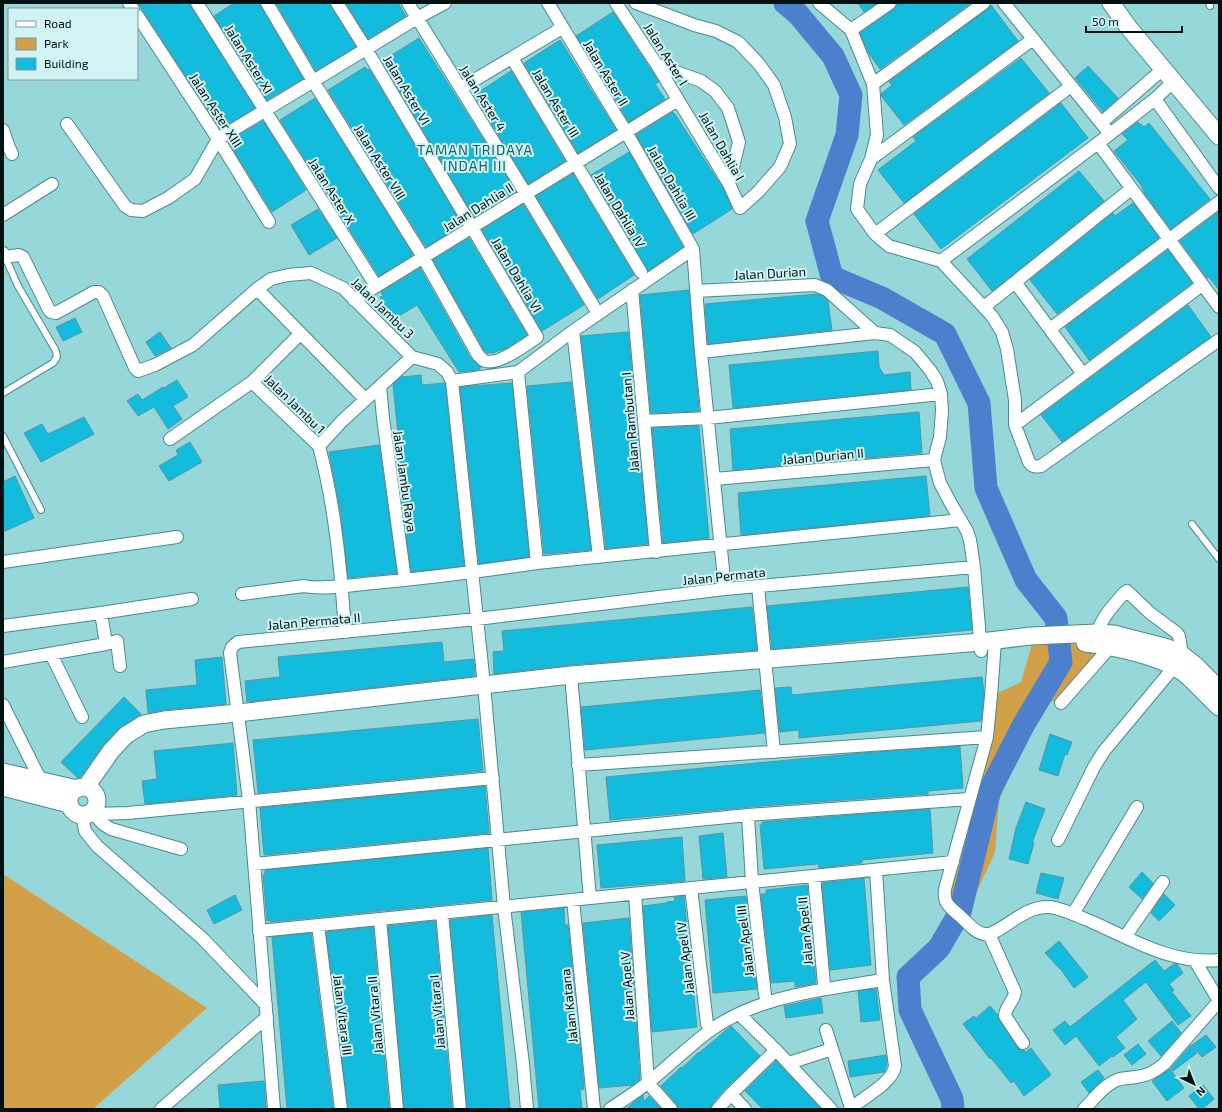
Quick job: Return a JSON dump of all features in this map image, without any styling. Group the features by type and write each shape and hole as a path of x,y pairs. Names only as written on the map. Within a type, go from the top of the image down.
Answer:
{"street":[{"name":"Jalan Aster XI","path":"197,3 265,110"},
{"name":"Jalan Aster VIII","path":"267,3 313,81 423,258 482,360 488,362 495,361 518,350 537,337"},
{"name":"Jalan Aster VI","path":"336,3 366,49 472,228"},
{"name":"Jalan Aster 4","path":"408,3 594,307"},
{"path":"67,124 126,206 136,211 143,211 168,198 195,179 218,139 417,18 445,3"},
{"name":"Jalan Aster II","path":"548,3 626,132"},
{"name":"Jalan Aster I","path":"616,3 678,100"},
{"name":"Jalan Dahlia I","path":"636,3 716,31 738,42 759,64 774,85 785,117 790,144 780,167 758,192 740,208 729,184 678,100"},
{"path":"819,3 851,30 873,84 877,135 871,159 860,184 857,209 875,234 889,246 942,261 984,307 1002,332 1007,349 1015,400 1015,425 1029,462 1035,467 1041,466 1219,340"},
{"path":"851,30 890,3"},
{"path":"873,84 984,3"},
{"path":"1004,3 1110,134"},
{"path":"1111,3 1129,28 1219,136"},
{"name":"Jalan Aster XIII","path":"138,17 218,139 269,222"},
{"path":"461,88 562,28"},
{"path":"871,159 1033,39"},
{"name":"Jalan Aster III","path":"512,58 575,163"},
{"path":"657,65 701,80 715,91 728,108 739,142 729,184"},
{"path":"942,261 1155,99 1169,75"},
{"path":"1101,123 1169,75"},
{"path":"875,234 1071,86"},
{"path":"1155,99 1219,188"},
{"name":"Jalan Dahlia II","path":"354,300 678,100"},
{"name":"Jalan Aster X","path":"265,110 376,286"},
{"path":"3,130 12,154"},
{"name":"Jalan Dahlia III","path":"626,132 693,249"},
{"path":"1098,143 1219,308"},
{"name":"Jalan Dahlia IV","path":"575,163 642,272"},
{"path":"3,215 52,184"},
{"path":"984,307 1131,188"},
{"path":"1050,329 1219,202"},
{"name":"Jalan Dahlia VI","path":"472,228 537,337"},
{"path":"452,381 518,372 573,331 599,315 632,290 693,249 701,352 725,589"},
{"name":"Jalan Jambu 3","path":"4,255 19,254 23,257 49,310 52,312 56,313 94,292 99,292 103,296 134,368 138,371 155,365 193,345 256,289 271,279 288,274 311,273 343,288 412,357"},
{"path":"1015,282 1083,374"},
{"name":"Jalan Durian","path":"696,291 815,285 827,290 875,333"},
{"path":"1015,425 1202,285"},
{"path":"256,289 365,399"},
{"name":"Jalan Rambutan I","path":"632,290 656,552"},
{"path":"573,331 598,557"},
{"path":"701,352 875,333 890,335 915,352 937,381 942,394 942,411 940,437 934,460 940,483 967,530 970,540 988,646 987,737 944,894 945,902 949,907 973,928 980,933 985,934 989,934 1033,908 1057,908 1164,954 1195,961 1219,960"},
{"path":"170,439 252,382 300,334"},
{"path":"345,632 342,586 326,474 318,446 365,399 412,357 438,364 447,372 452,381 485,689 504,907 527,1109"},
{"path":"518,372 537,563"},
{"name":"Jalan Jambu 1","path":"252,382 318,446"},
{"name":"Jalan Jambu Raya","path":"380,386 404,580"},
{"path":"644,421 708,418 942,394"},
{"name":"Jalan Durian II","path":"714,479 934,460"},
{"path":"242,594 304,586 311,588 404,580 537,563 961,520"},
{"path":"3,562 177,537"},
{"name":"Jalan Permata","path":"477,619 725,589 974,567"},
{"path":"758,586 774,752"},
{"path":"1061,703 1097,638 1100,623 1127,591 1150,613 1177,633 1179,636 1178,661 1185,674 1219,707"},
{"path":"3,626 101,613 192,598"},
{"path":"101,613 106,644"},
{"name":"Jalan Permata II","path":"274,1109 249,800 230,653 232,647 238,642 477,619"},
{"path":"166,1107 266,1011 203,939 97,846 85,831 84,812 70,795 85,789 130,742 146,732 164,728 238,718 571,680 988,646 1032,640 1097,638 1162,661 1178,661 1195,665 1219,689"},
{"path":"3,662 117,642 120,666"},
{"path":"51,654 82,717"},
{"path":"1058,840 1104,750 1178,661"},
{"path":"571,680 590,898"},
{"path":"3,705 41,781"},
{"path":"578,765 987,737"},
{"path":"3,772 85,789 96,795 96,805 84,812"},
{"path":"84,812 128,813 249,800 493,778"},
{"path":"3,787 84,812 111,829 182,849"},
{"path":"254,864 748,815 969,799"},
{"path":"1073,914 1137,807"},
{"name":"Jalan Apel III","path":"748,815 752,882 766,995"},
{"path":"259,931 953,862"},
{"path":"826,1030 850,1108 888,1079 895,1070 883,980 876,870"},
{"name":"Jalan Apel II","path":"814,876 824,984"},
{"path":"1125,937 1162,882"},
{"name":"Jalan Apel IV","path":"692,888 707,1024"},
{"name":"Jalan Apel V","path":"635,894 648,1079"},
{"name":"Jalan Katana","path":"573,900 594,1109"},
{"name":"Jalan Vitara I","path":"442,913 460,1109"},
{"name":"Jalan Vitara II","path":"380,919 397,1109"},
{"name":"Jalan Vitara III","path":"318,925 341,1109"},
{"path":"989,934 1016,992 1014,1000 1005,1011 1005,1016 1023,1043"},
{"path":"1084,1109 1114,1082 1120,1079 1144,1075 1158,1069 1219,1001 1195,961"},
{"path":"610,1109 709,1031 739,1014 768,1002 824,990 883,980"},
{"path":"739,1014 789,1063 831,1109"},
{"path":"718,1109 731,1094 776,1050"},
{"path":"789,1063 832,1050"},
{"path":"648,1079 670,1109"},
{"path":"731,1094 745,1109"}],"lane":[{"path":"3,393 53,363 57,357 56,351 18,286 4,255"},
{"path":"3,436 41,510"},
{"path":"1192,524 1219,559"}],"green space":[{"path":"1081,643 1111,646 1061,703 1044,700 999,800 995,852 964,920 944,894 991,696 1021,682 1032,644"},
{"path":"3,874 207,1008 93,1109 3,1109"}],"building":[{"path":"138,3 190,3 191,7 255,108 220,129"},
{"path":"234,3 260,3 303,79 267,100 214,16"},
{"path":"276,3 330,3 356,47 316,71"},
{"path":"346,3 398,3 406,16 368,39"},
{"path":"858,3 877,3 864,12"},
{"path":"897,3 971,3 880,69 868,52 860,33 894,9"},
{"path":"991,5 1018,41 904,125 882,97 881,94 892,85 889,82 988,9"},
{"path":"613,12 659,82 655,84 665,99 629,122 576,36"},
{"path":"419,38 516,191 474,217 382,61"},
{"path":"560,40 616,130 578,153 524,63"},
{"path":"1021,58 1049,93 904,203 878,170 916,141 913,137"},
{"path":"1088,66 1118,98 1103,112 1075,78"},
{"path":"365,67 368,70 369,69 462,225 426,247 328,90"},
{"path":"511,71 565,161 528,184 474,95"},
{"path":"315,98 413,255 379,276 280,120"},
{"path":"1061,103 1088,138 941,249 914,214"},
{"path":"673,112 724,190 732,209 693,234 636,135"},
{"path":"263,121 306,190 272,212 228,141"},
{"path":"1138,122 1144,127 1149,123 1210,199 1171,229 1145,194 1141,185 1114,151 1128,140 1122,134"},
{"path":"629,152 683,247 648,271 591,175"},
{"path":"1079,171 1104,201 992,291 967,259"},
{"path":"573,174 634,275 598,299 536,196"},
{"path":"1133,203 1159,238 1057,314 1030,280 1113,213 1115,216"},
{"path":"523,204 584,305 542,331 482,230"},
{"path":"318,209 337,238 309,255 291,225"},
{"path":"1217,213 1219,216 1219,290 1209,277 1207,278 1180,241"},
{"path":"469,238 527,335 507,348 493,353 487,353 484,350 433,260"},
{"path":"1168,250 1192,283 1089,360 1065,327"},
{"path":"420,268 471,359 482,367 478,370 459,372 417,305 394,319 380,297 383,296 381,292"},
{"path":"689,290 699,411 651,413 640,295"},
{"path":"816,294 823,296 828,301 832,330 708,344 705,304"},
{"path":"1188,305 1211,337 1062,442 1041,415"},
{"path":"75,318 82,332 63,341 56,327"},
{"path":"160,332 171,348 155,356 146,342"},
{"path":"628,332 648,544 606,549 581,336"},
{"path":"878,351 879,367 884,375 910,372 911,390 733,408 729,365"},
{"path":"421,375 422,385 445,383 464,566 411,572 394,443 396,442 398,434 393,384 401,377"},
{"path":"177,380 188,397 173,406 182,419 168,429 154,407 138,416 127,401 138,394 142,400"},
{"path":"571,382 591,550 544,554 527,386"},
{"path":"512,383 529,557 479,564 460,387"},
{"path":"919,412 922,453 733,470 730,429"},
{"path":"84,417 94,434 41,462 24,433 42,424 48,434"},
{"path":"699,426 709,538 663,543 652,428"},
{"path":"190,442 202,462 169,481 159,466 178,455 176,450"},
{"path":"379,445 397,573 348,578 341,514 329,452"},
{"path":"15,476 34,518 3,532 3,482"},
{"path":"926,476 930,516 741,535 738,493"},
{"path":"968,587 972,630 772,649 767,606"},
{"path":"752,607 757,650 570,665 494,674 493,652 504,651 502,631"},
{"path":"442,642 444,662 474,659 475,676 247,702 245,681 280,677 278,657"},
{"path":"222,657 226,704 163,710 148,713 146,690 197,685 195,660"},
{"path":"982,677 984,693 981,721 799,738 799,730 780,732 775,688 791,687 792,695"},
{"path":"760,690 765,733 585,750 581,707"},
{"path":"124,697 141,714 119,728 103,745 79,779 61,762"},
{"path":"478,719 483,771 258,793 253,740"},
{"path":"1050,734 1072,742 1067,755 1065,754 1058,776 1039,770"},
{"path":"233,743 237,795 145,804 142,781 157,779 154,751"},
{"path":"960,746 963,788 928,791 928,794 761,806 610,820 606,777 864,753"},
{"path":"485,786 489,833 264,855 260,808"},
{"path":"1026,802 1045,809 1032,843 1034,843 1028,864 1009,859 1016,828"},
{"path":"930,809 933,853 862,860 862,863 819,868 818,864 764,869 760,825 762,825 762,822"},
{"path":"723,833 727,877 703,879 699,836"},
{"path":"682,837 685,881 601,888 597,845"},
{"path":"488,848 492,900 270,922 270,920 267,921 263,875 265,874 265,870"},
{"path":"1142,872 1153,883 1142,899 1129,887"},
{"path":"1041,873 1064,878 1058,899 1036,893"},
{"path":"864,878 871,965 830,970 822,883"},
{"path":"807,885 816,983 795,987 795,981 771,983 761,894 766,894 766,890"},
{"path":"1164,894 1175,905 1159,921 1151,913"},
{"path":"235,895 242,910 214,924 207,910"},
{"path":"684,896 697,1027 652,1032 643,906 667,903 675,901 674,897"},
{"path":"746,896 757,989 713,993 705,900"},
{"path":"564,908 565,925 568,925 575,997 572,998 575,1032 579,1031 584,1089 580,1090 582,1109 539,1109 521,912"},
{"path":"492,915 510,1109 467,1109 450,920"},
{"path":"629,918 640,1079 633,1085 599,1088 583,923"},
{"path":"435,921 452,1109 404,1109 388,926"},
{"path":"373,927 389,1109 348,1109 326,932"},
{"path":"311,933 333,1109 287,1109 272,937"},
{"path":"1059,941 1088,977 1074,988 1062,971 1045,953"},
{"path":"1155,960 1164,971 1174,964 1177,964 1183,973 1169,984 1174,990 1172,992 1191,1016 1178,1025 1146,982 1123,1000 1137,1019 1116,1037 1125,1048 1099,1066 1076,1036 1065,1045 1053,1030 1065,1021 1070,1027"},
{"path":"876,989 880,1020 861,1022 858,991"},
{"path":"821,998 823,1013 786,1018 784,1006"},
{"path":"990,1006 998,1015 999,1020 1017,1047 1026,1052 1031,1048 1051,1075 1024,1096 1014,1081 1011,1083 963,1024 974,1016 976,1018"},
{"path":"1172,1021 1181,1033 1161,1056 1148,1041"},
{"path":"731,1026 760,1056 725,1089 712,1104 711,1109 678,1109 677,1104 661,1086 681,1067 682,1068"},
{"path":"1206,1035 1216,1047 1202,1057 1192,1045"},
{"path":"1138,1044 1146,1054 1132,1065 1124,1055"},
{"path":"1191,1045 1197,1053 1173,1071 1171,1068"},
{"path":"886,1055 887,1065 884,1072 850,1077 848,1061"},
{"path":"776,1061 821,1109 763,1109 745,1091"},
{"path":"1170,1069 1184,1088 1167,1101 1152,1081"},
{"path":"1098,1070 1104,1078 1089,1093 1081,1082"},
{"path":"264,1081 266,1109 220,1109 218,1085"},
{"path":"1203,1085 1214,1099 1202,1109 1199,1109 1189,1096"},
{"path":"643,1095 644,1101 649,1096 661,1109 626,1109"}],"waterway":[{"path":"785,3 798,14 833,56 851,95 847,135 817,221 832,277 882,298 945,334 979,403 986,488 1026,580 1056,618 1061,662 1024,724 990,790 960,912 939,948 908,977 910,1010 952,1099 953,1109"}],"district":[{"name":"TAMAN TRIDAYA INDAH III","path":"475,158"}]}
